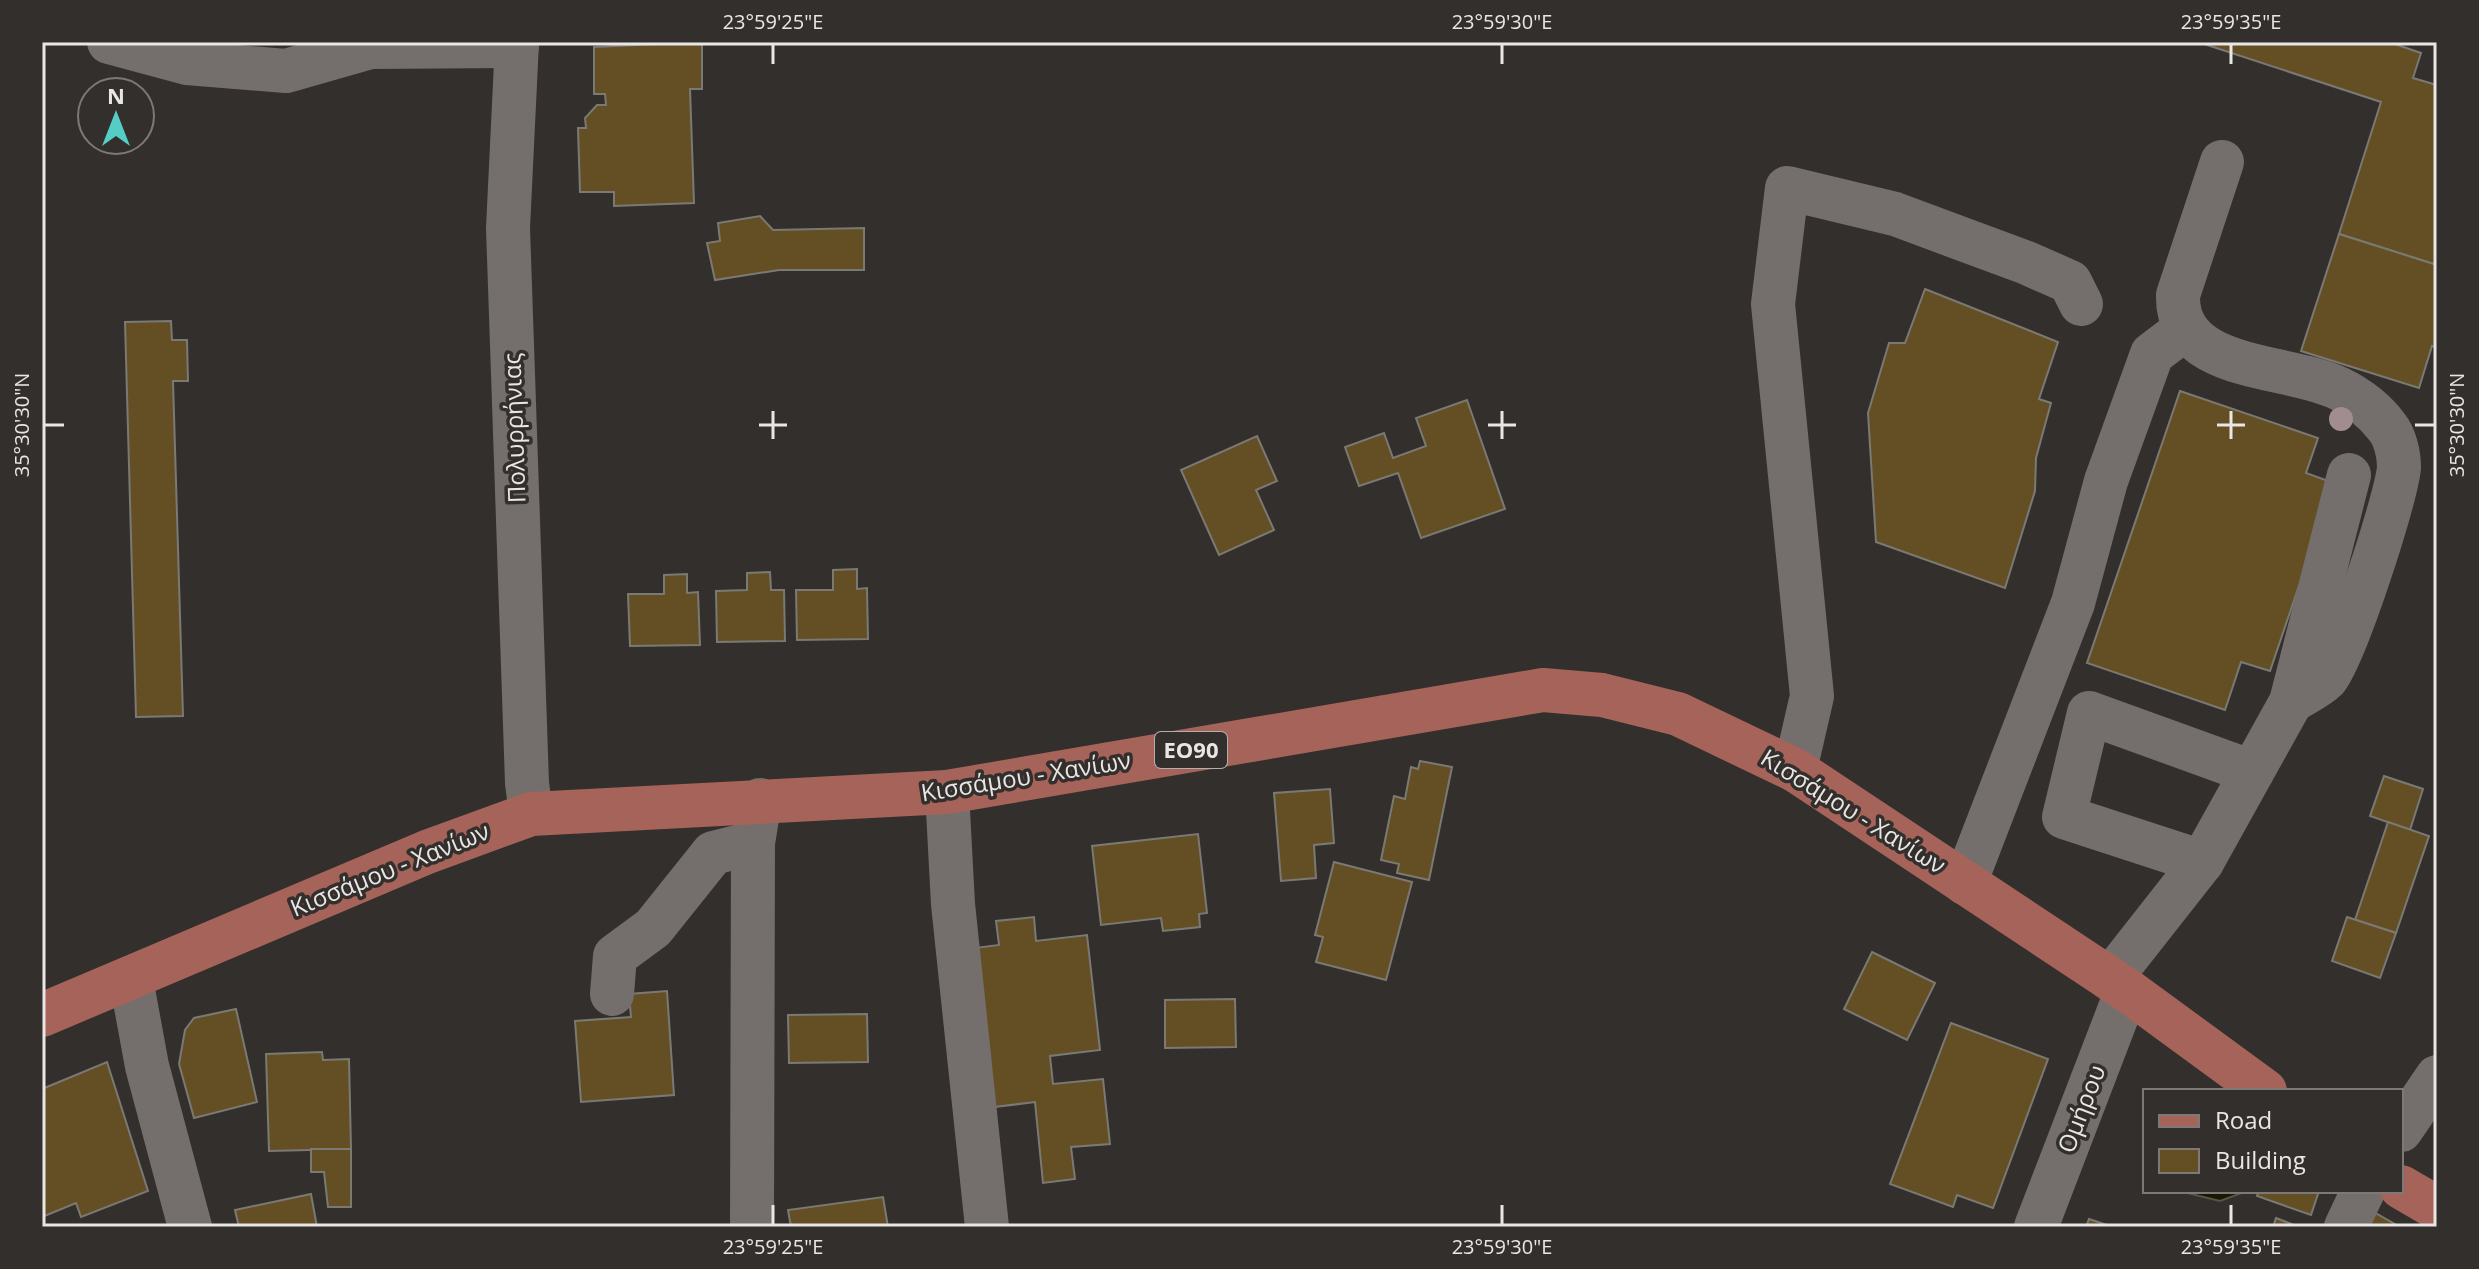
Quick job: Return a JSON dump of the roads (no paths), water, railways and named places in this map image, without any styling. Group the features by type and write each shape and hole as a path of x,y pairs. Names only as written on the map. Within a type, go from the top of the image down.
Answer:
{"main road":[{"name":"Κισσάμου - Χανίων","path":"42,1015 427,852 531,814 947,792 1543,690 1602,695 1678,714 1795,770 2118,984 2262,1089"},
{"path":"2403,1188 2437,1208"}],"street":[{"path":"109,42 187,63 286,71 370,47 517,44"},
{"name":"Πολυρρήνιας","path":"517,44 508,228 527,783 531,814"},
{"path":"2222,162 2178,295 2177,316 2185,329 2215,353 2339,388 2368,406 2389,429 2397,447 2399,468 2378,548 2345,640 2327,678 2291,702"},
{"path":"1795,770 1812,696 1773,304 1787,188 1895,214 2027,263 2070,282 2081,304"},
{"path":"1965,883 2073,603 2106,481 2152,354 2185,329"},
{"path":"2291,702 2349,475"},
{"name":"Ομήρου","path":"2036,1227 2118,984 2202,862 2291,702"},
{"path":"2202,862 2064,817 2089,713 2252,772"},
{"path":"947,792 953,904 987,1227"},
{"path":"752,1227 753,843 760,800"},
{"path":"612,994 615,956 653,928 679,900 713,853 753,843"},
{"path":"131,979 147,1066 190,1227"},
{"path":"2403,1127 2437,1077"},
{"path":"2346,1227 2362,1193"}]}
